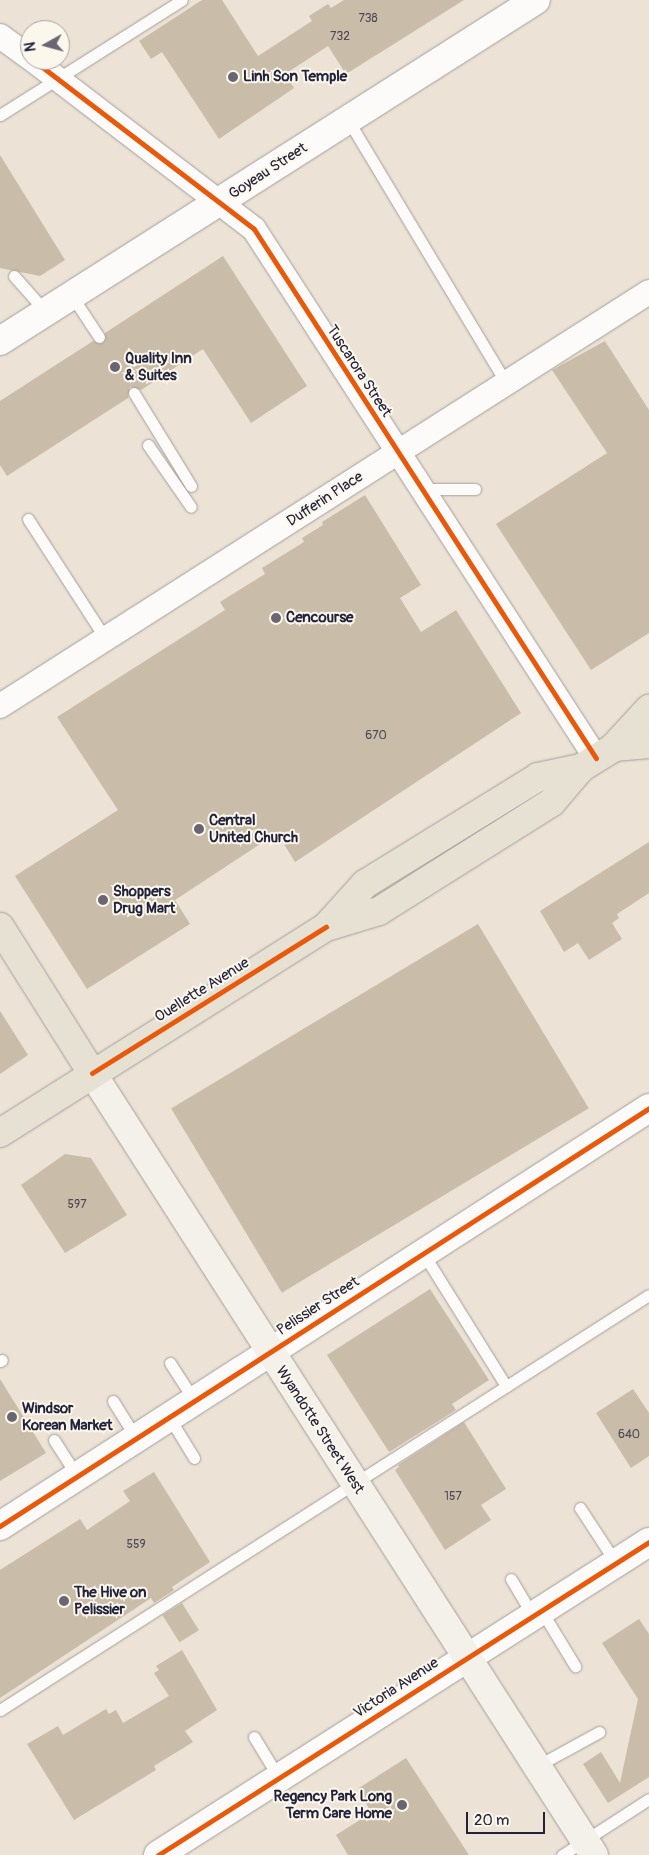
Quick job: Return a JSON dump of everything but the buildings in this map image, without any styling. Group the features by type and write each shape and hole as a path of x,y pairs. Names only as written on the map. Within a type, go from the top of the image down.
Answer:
{"main road":[{"path":"597,757 649,710"},
{"name":"Ouellette Avenue","path":"0,1133 92,1073 326,927 365,884 538,777 597,757 649,744"},
{"name":"Wyandotte Street West","path":"0,927 589,1848"}],"street":[{"name":"Goyeau Street","path":"0,342 348,120 518,5"},
{"name":"Tuscarora Street","path":"0,36 20,51"},
{"name":"Tuscarora Street","path":"47,70 254,230 597,757"},
{"name":"Dufferin Place","path":"0,706 649,292"},
{"name":"Pelissier Street","path":"0,1526 649,1108"},
{"name":"Victoria Avenue","path":"163,1853 649,1542"}],"lane":[{"path":"0,115 182,0"},
{"path":"348,120 506,383"},
{"path":"14,276 46,312"},
{"path":"72,296 99,337"},
{"path":"134,394 191,486"},
{"path":"148,445 191,507"},
{"path":"421,489 475,489"},
{"path":"28,518 105,638"},
{"path":"423,1253 506,1386"},
{"path":"0,1710 649,1295"},
{"path":"170,1363 194,1400"},
{"path":"113,1401 136,1438"},
{"path":"169,1416 194,1458"},
{"path":"54,1440 77,1476"},
{"path":"580,1508 616,1563"},
{"path":"511,1579 575,1666"},
{"path":"536,1767 599,1732"},
{"path":"254,1737 279,1778"},
{"path":"562,1855 589,1848 649,1799"}],"cycle path":[{"path":"46,70 254,229 596,758"},
{"path":"92,1073 326,927"},
{"path":"0,1526 649,1108"},
{"path":"158,1855 649,1542"}],"place":[{"name":"Linh Son Temple","path":"233,77"},
{"name":"Quality Inn & Suites","path":"115,367"},
{"name":"Cencourse","path":"276,618"},
{"name":"Central United Church","path":"199,829"},
{"name":"Shoppers Drug Mart","path":"103,900"},
{"name":"Windsor Korean Market","path":"12,1417"},
{"name":"The Hive on Pelissier","path":"64,1601"},
{"name":"Regency Park Long Term Care Home","path":"402,1805"}]}
